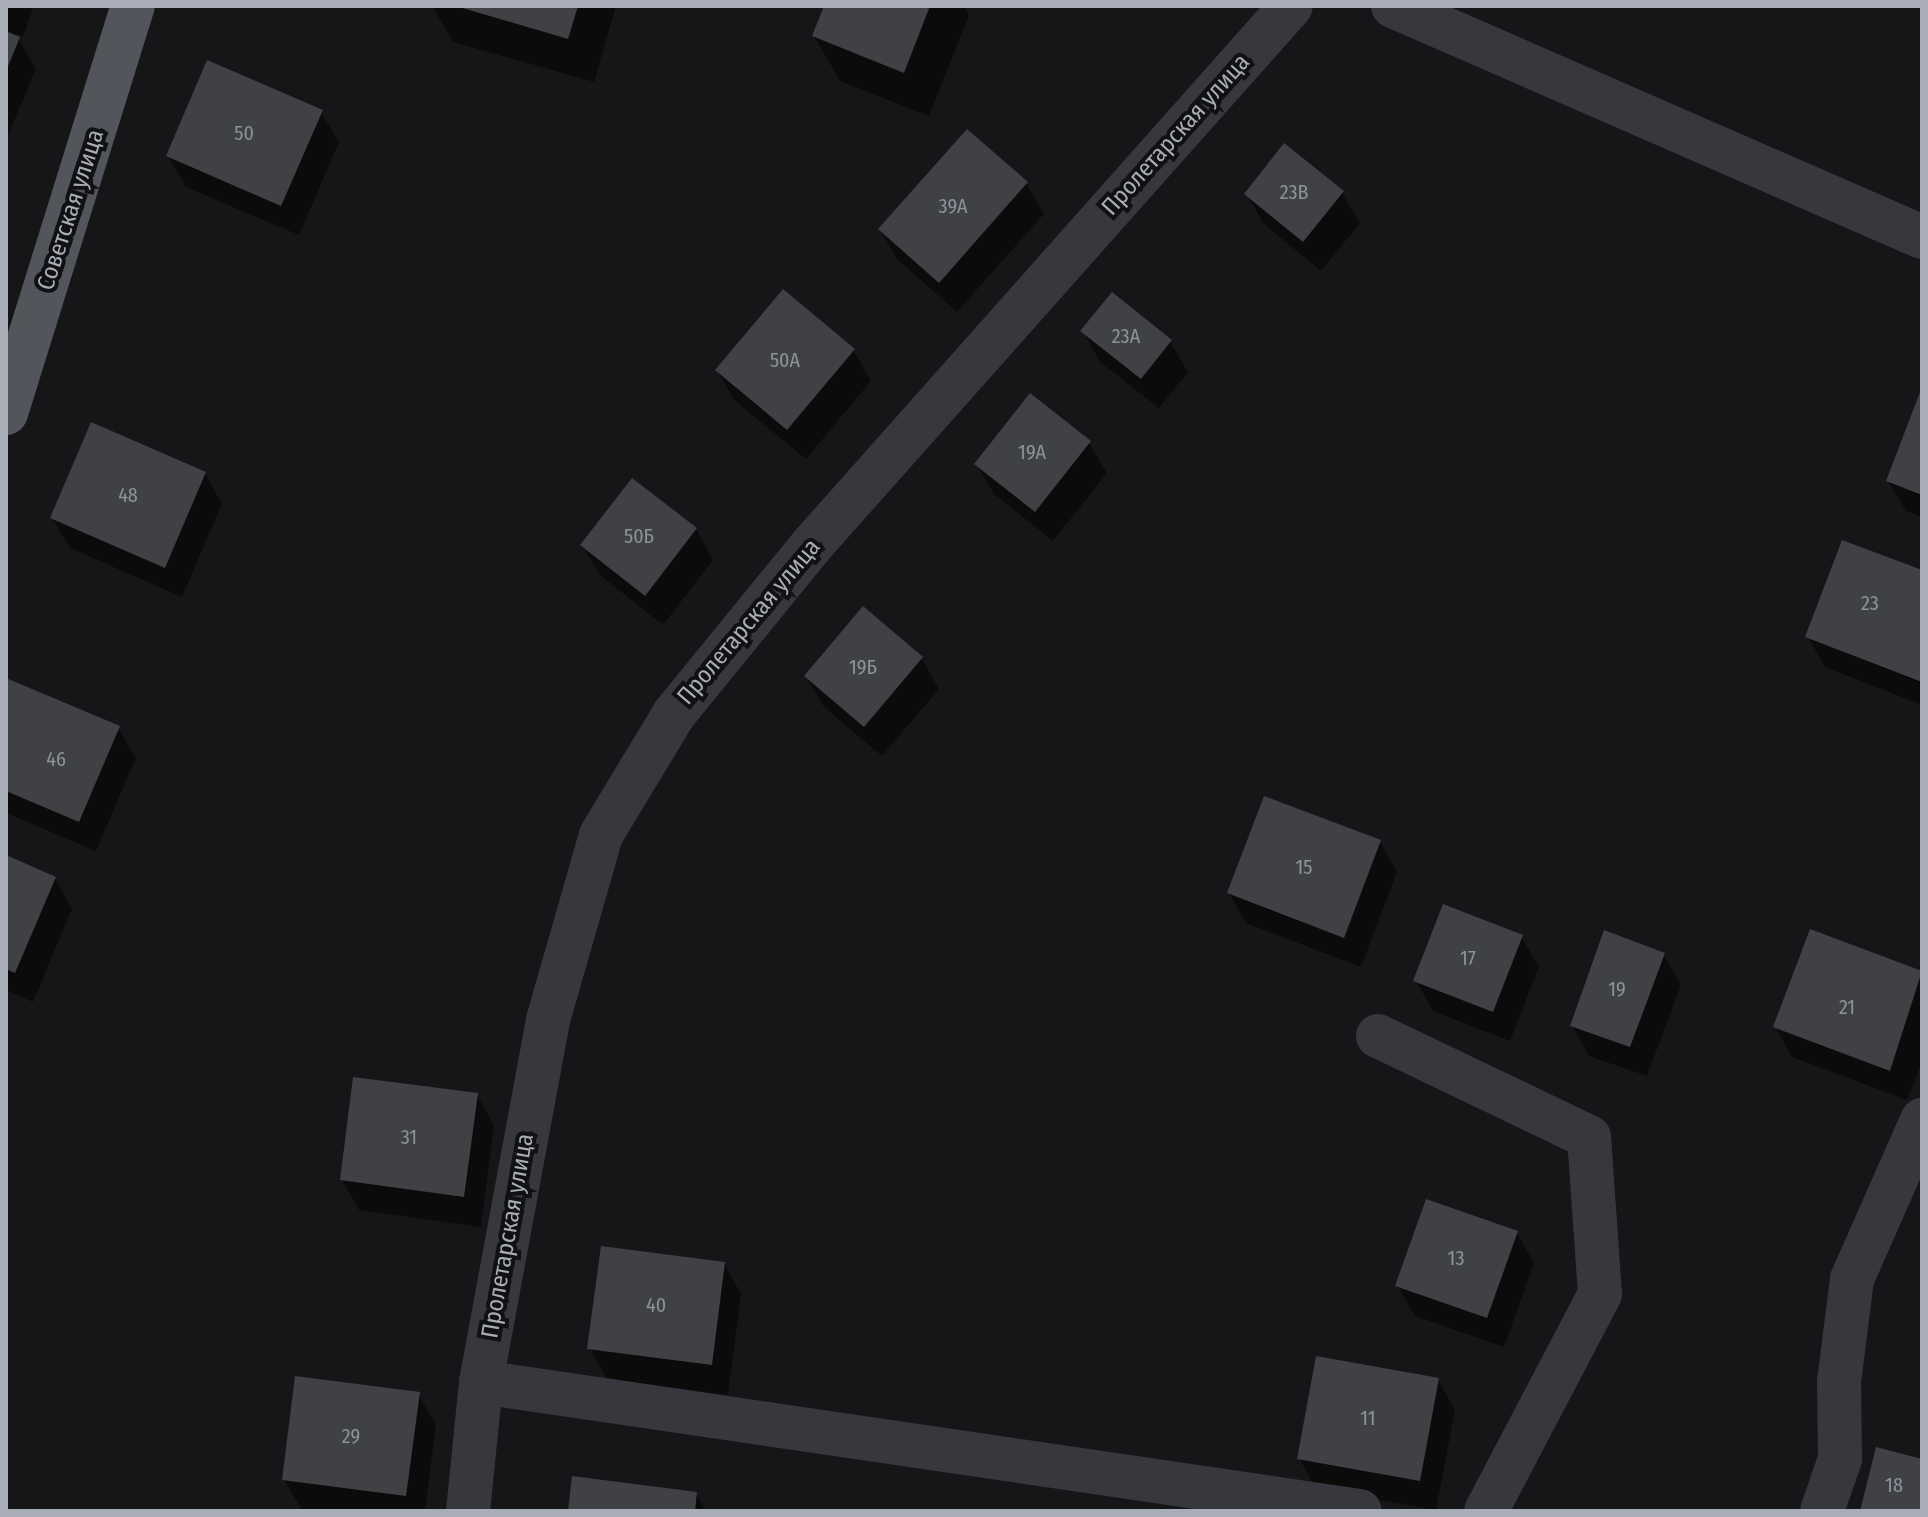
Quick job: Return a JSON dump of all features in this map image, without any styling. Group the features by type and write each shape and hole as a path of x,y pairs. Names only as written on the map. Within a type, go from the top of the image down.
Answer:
{"main road":[{"name":"Советская улица","path":"6,413 133,6"}],"street":[{"name":"Пролетарская улица","path":"468,1511 481,1382 548,1020 601,835 674,714 811,546 1291,6"},
{"path":"1393,6 1922,237"},
{"path":"1378,1036 1589,1137 1600,1294 1486,1511"},
{"path":"1822,1511 1840,1459 1839,1382 1852,1279 1922,1120"},
{"path":"481,1382 1360,1511"}],"building":[{"path":"456,6 578,6 568,39"},
{"path":"824,6 930,6 904,73 812,36"},
{"path":"6,31 20,37 6,71"},
{"path":"207,60 323,110 281,206 166,156"},
{"path":"967,129 1028,182 939,283 878,229"},
{"path":"1284,143 1344,191 1303,242 1244,194"},
{"path":"783,289 855,349 787,430 715,370"},
{"path":"1112,292 1172,340 1141,379 1080,331"},
{"path":"1922,387 1922,495 1886,481"},
{"path":"1030,393 1091,441 1035,512 974,464"},
{"path":"91,422 206,472 165,568 50,518"},
{"path":"632,478 697,528 645,596 580,545"},
{"path":"1842,540 1922,570 1922,682 1805,637"},
{"path":"863,606 923,657 864,727 804,676"},
{"path":"6,678 120,726 79,822 6,791"},
{"path":"1264,796 1381,840 1344,938 1227,893"},
{"path":"6,855 56,877 15,973 6,969"},
{"path":"1443,904 1523,935 1493,1012 1413,981"},
{"path":"1810,929 1922,971 1890,1071 1773,1027"},
{"path":"1604,930 1665,953 1630,1047 1570,1026"},
{"path":"353,1077 478,1093 464,1197 340,1180"},
{"path":"1426,1199 1518,1231 1487,1318 1395,1286"},
{"path":"601,1246 725,1262 712,1365 587,1349"},
{"path":"1316,1356 1439,1378 1420,1481 1297,1459"},
{"path":"295,1376 420,1392 406,1496 282,1480"},
{"path":"1876,1447 1922,1459 1922,1511 1860,1511"},
{"path":"572,1476 697,1492 695,1511 568,1511"}]}
